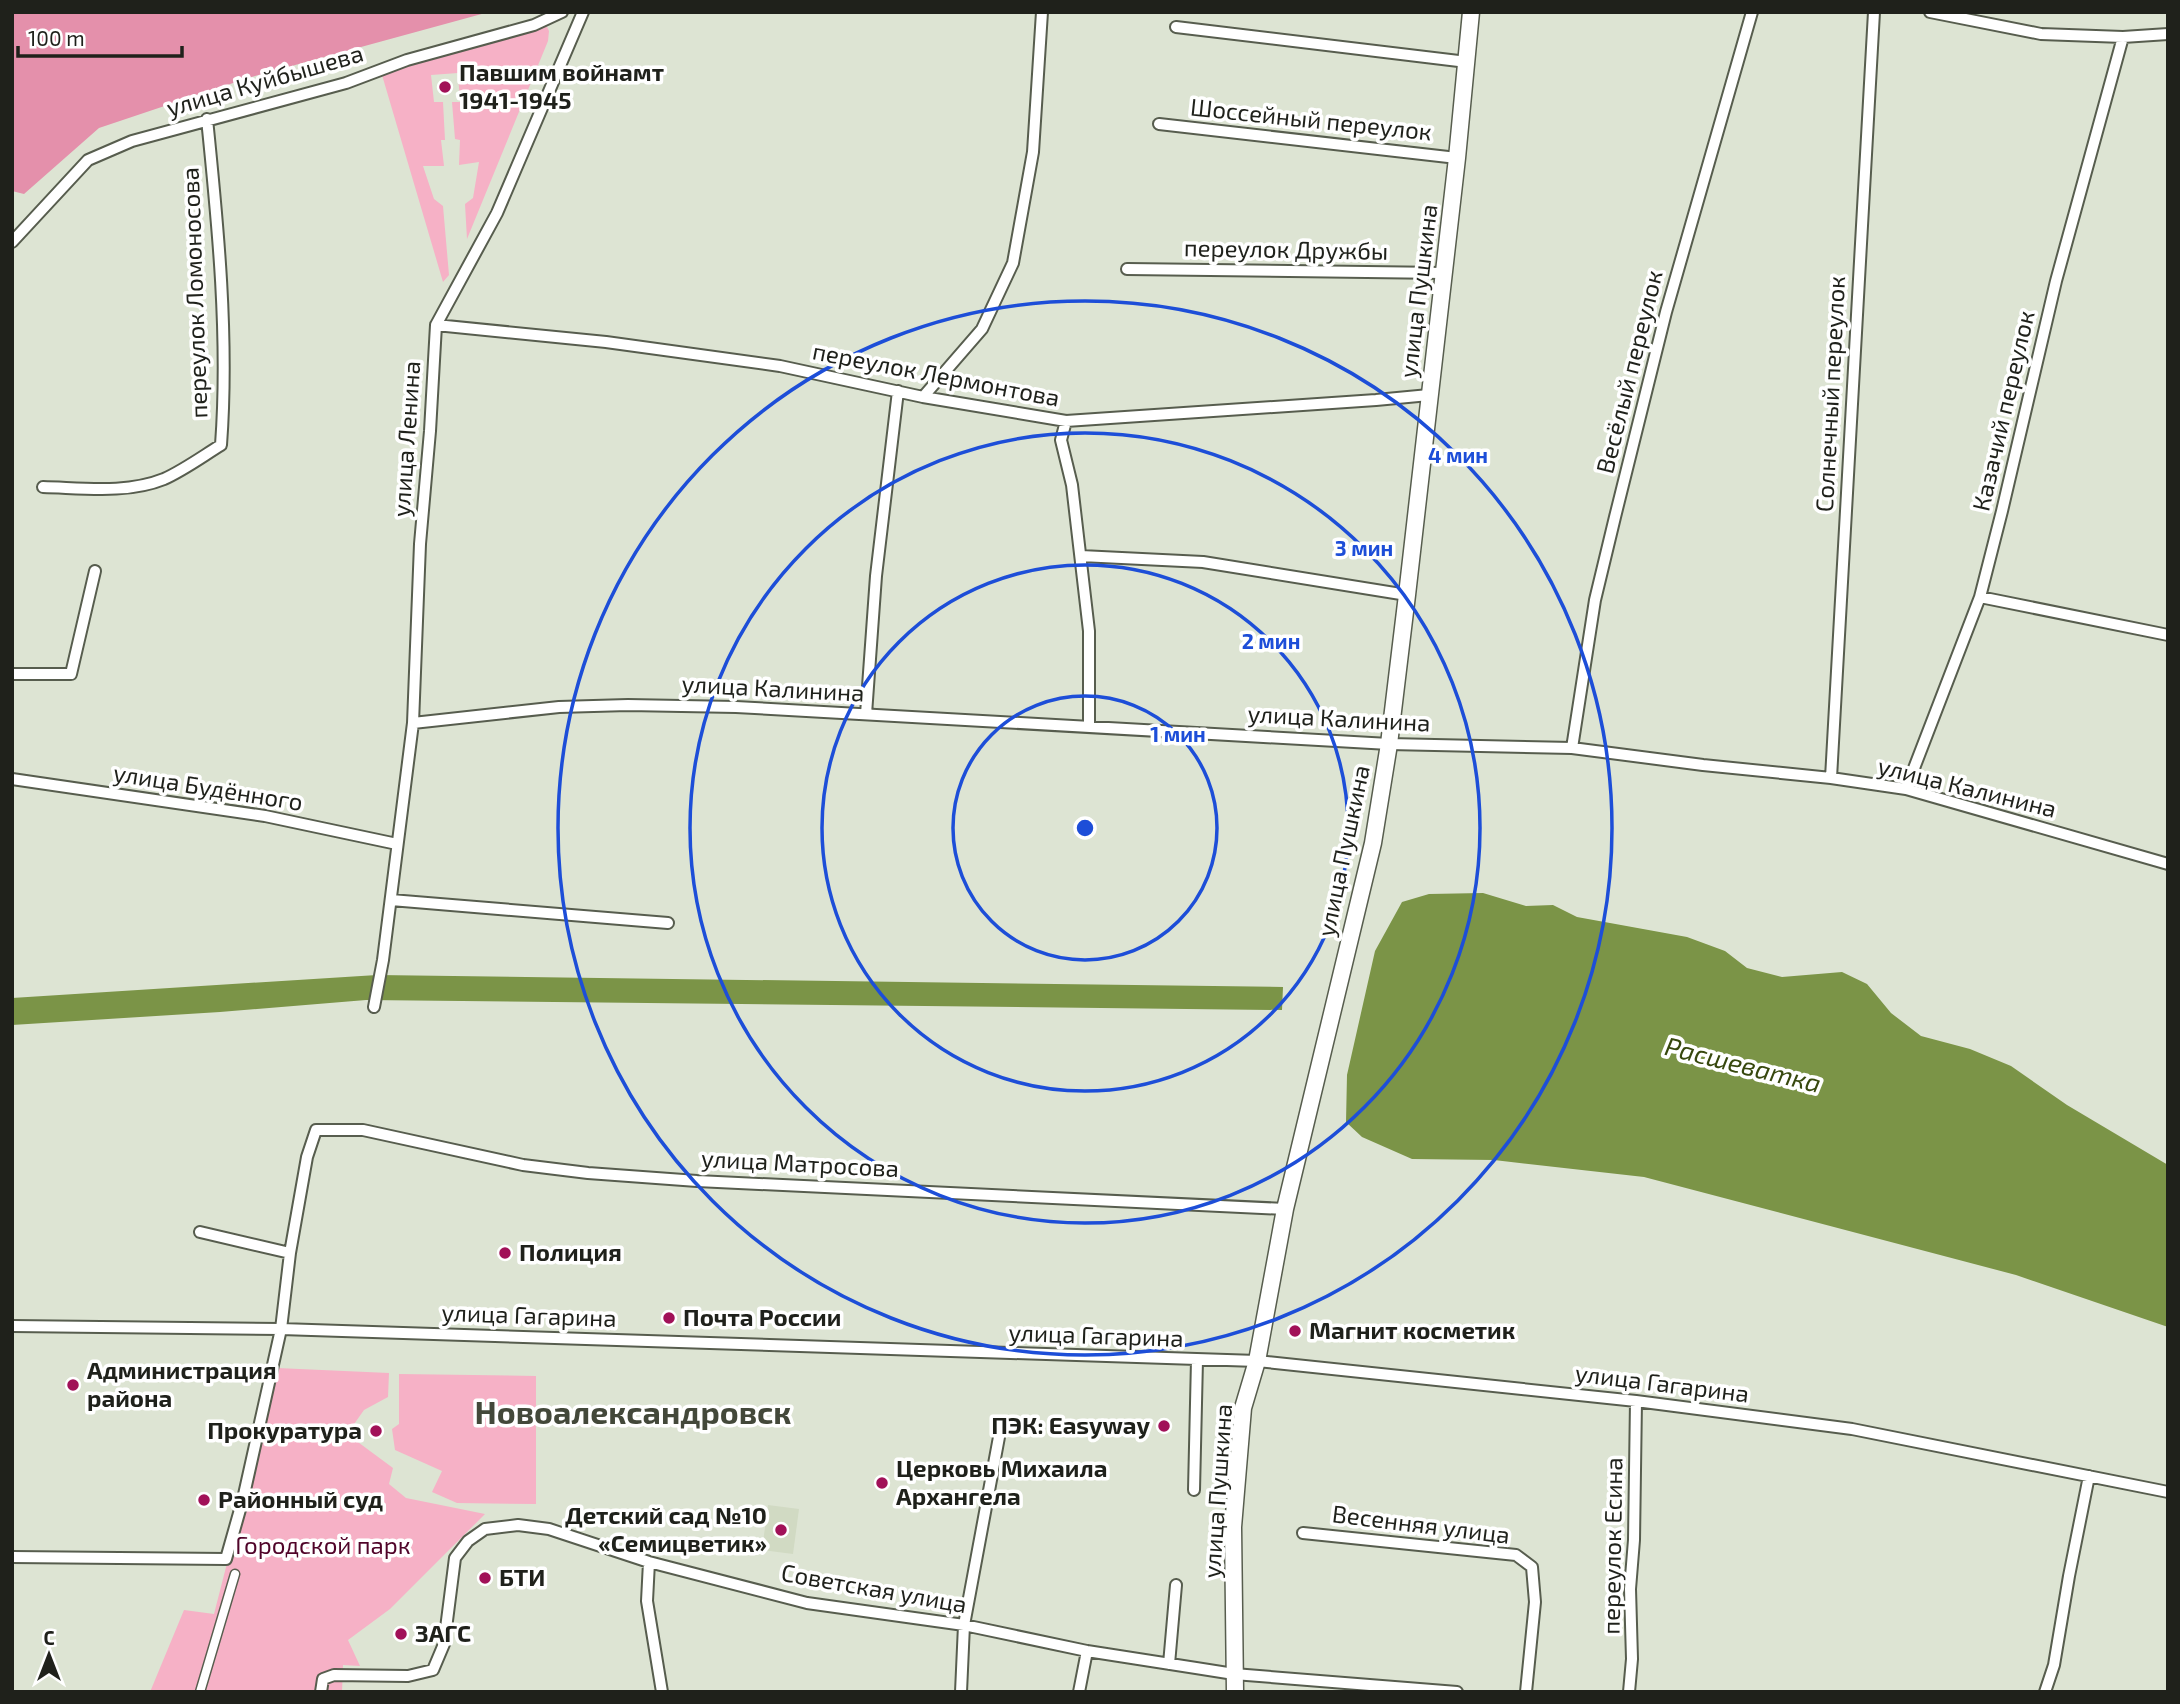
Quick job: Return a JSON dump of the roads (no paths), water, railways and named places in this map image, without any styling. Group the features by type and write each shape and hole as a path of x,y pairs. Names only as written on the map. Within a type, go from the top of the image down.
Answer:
{"main road":[{"name":"улица Пушкина","path":"1235,1692 1233,1527 1243,1408 1257,1361 1285,1209 1373,843 1389,744 1407,594 1471,12"}],"street":[{"name":"улица Куйбышева","path":"12,242 88,160 132,141 346,83 407,60 534,25 562,12"},
{"name":"улица Ленина","path":"374,1007 383,960 413,723 419,544 430,431 436,325 497,213 583,12"},
{"path":"923,397 982,329 1013,263 1032,152 1042,12"},
{"name":"Весёлый переулок","path":"1572,748 1595,600 1612,529 1666,312 1752,12"},
{"name":"Солнечный переулок","path":"1831,778 1874,12"},
{"path":"1930,12 2041,34 2123,37 2168,34"},
{"path":"1176,27 1466,62"},
{"name":"Казачий переулок","path":"1906,789 1980,597 2056,281 2123,37"},
{"name":"переулок Ломоносова","path":"43,487 104,489 142,485 164,479 221,445 223,366 218,228 207,119"},
{"name":"Шоссейный переулок","path":"1159,124 1457,158"},
{"name":"переулок Дружбы","path":"1128,269 1444,273"},
{"name":"переулок Лермонтова","path":"436,325 606,342 780,366 923,397 1066,421 1376,401 1429,395"},
{"path":"866,715 876,576 898,391"},
{"path":"1066,421 1061,440 1072,485 1089,631 1089,726"},
{"path":"1081,556 1203,562 1407,594"},
{"path":"12,674 71,674 95,571"},
{"path":"1980,597 2168,635"},
{"name":"улица Калинина","path":"413,723 559,707 736,707 1389,744 1572,748 1906,789 2168,864"},
{"name":"улица Будённого","path":"12,779 265,816 397,845"},
{"path":"391,900 668,923"},
{"name":"улица Матросова","path":"290,1253 307,1157 316,1130 363,1130 523,1166 588,1173 697,1181 1285,1209"},
{"path":"12,1557 226,1559 243,1499 281,1329 290,1253 200,1232"},
{"name":"улица Гагарина","path":"12,1326 281,1329 1257,1361 1636,1401 1852,1429 2168,1492"},
{"path":"1194,1490 1197,1360"},
{"name":"переулок Есина","path":"1629,1692 1632,1659 1630,1590 1634,1540 1636,1401"},
{"path":"961,1692 964,1625 999,1437"},
{"path":"2045,1692 2054,1665 2090,1476"},
{"name":"Советская улица","path":"321,1692 323,1679 334,1675 408,1676 433,1670 444,1644 455,1558 468,1541 485,1529 518,1525 549,1529 649,1562 807,1603 964,1625 1087,1651 1234,1674 1457,1692"},
{"name":"Весенняя улица","path":"1304,1533 1516,1555 1531,1567 1535,1602 1526,1692"},
{"path":"649,1562 647,1601 662,1692"},
{"path":"200,1692 235,1574"},
{"path":"1169,1664 1176,1585"},
{"path":"1079,1692 1087,1651"}],"water":[{"name":"Расшеватка","path":"1483,893 1526,906 1553,905 1577,917 1687,937 1725,951 1747,968 1782,977 1842,972 1867,984 1891,1013 1921,1036 1970,1049 2011,1066 2067,1105 2168,1165 2168,1327 2016,1275 1644,1177 1494,1160 1412,1159 1362,1137 1346,1122 1347,1075 1375,951 1402,902 1429,894"},
{"path":"377,975 1283,987 1282,1010 366,1000 12,1025 12,998"}],"place":[{"name":"Павшим войнамт 1941-1945","path":"445,87"},
{"name":"Полиция","path":"505,1253"},
{"name":"Почта России","path":"669,1318"},
{"name":"Магнит косметик","path":"1295,1331"},
{"name":"Администрация района","path":"73,1385"},
{"name":"ПЭК: Easyway","path":"1164,1426"},
{"name":"Прокуратура","path":"376,1431"},
{"name":"Церковь Михаила Архангела","path":"882,1483"},
{"name":"Районный суд","path":"204,1500"},
{"name":"Детский сад №10 «Семицветик»","path":"781,1530"},
{"name":"БТИ","path":"485,1578"},
{"name":"ЗАГС","path":"401,1634"}],"district":[{"name":"Новоалександровск","path":"633,1413"}],"park label":[{"name":"Городской парк","path":"323,1546"}]}
